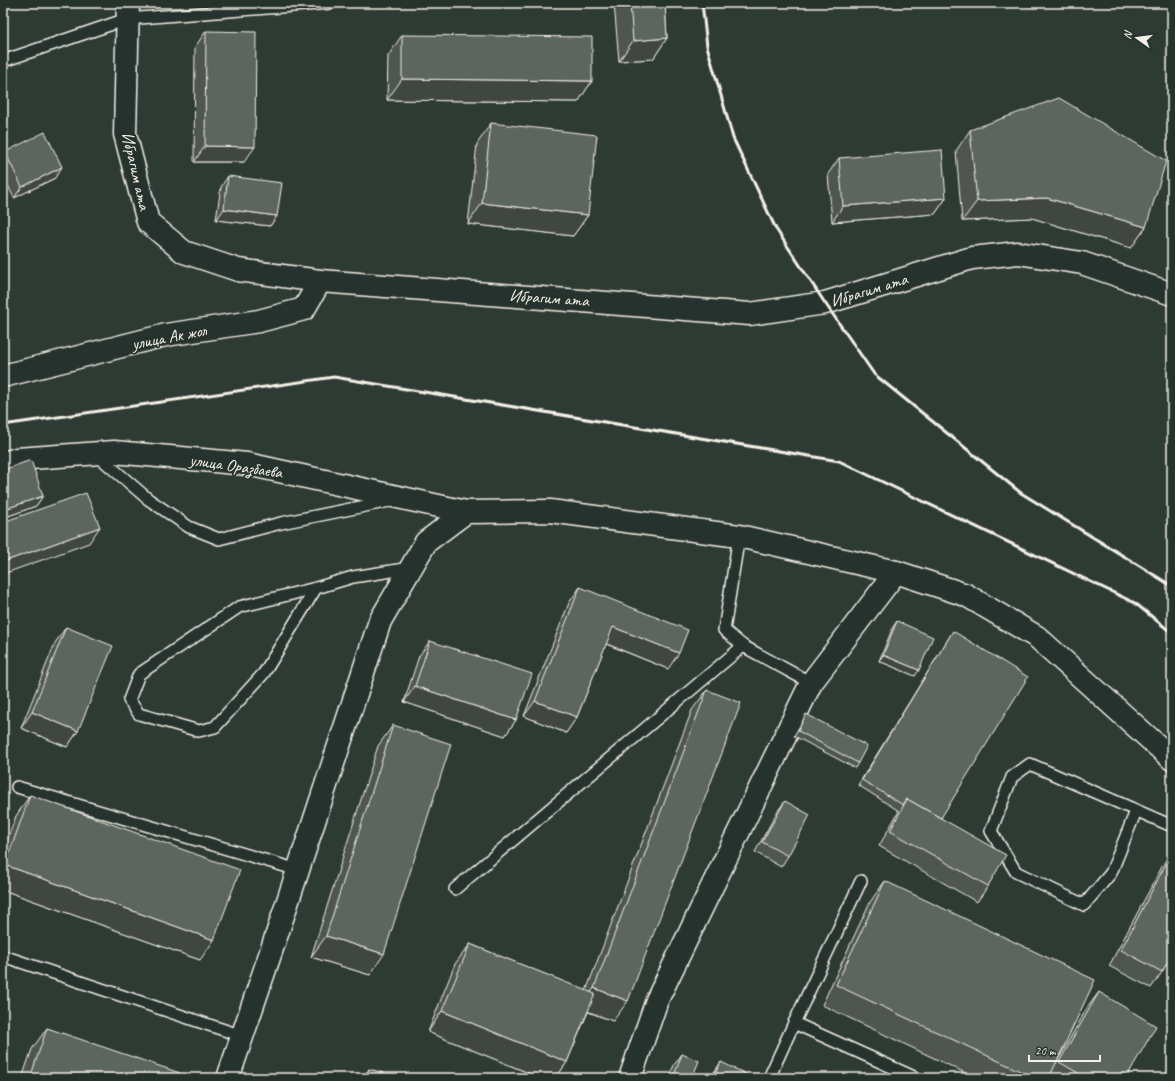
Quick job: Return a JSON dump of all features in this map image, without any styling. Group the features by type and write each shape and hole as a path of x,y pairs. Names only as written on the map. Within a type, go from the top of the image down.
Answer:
{"street":[{"name":"Ибрагим ата","path":"127,11 125,134 148,222 184,252 238,270 320,280 750,314 825,304 972,258 1018,253 1082,263 1172,294"},
{"name":"улица Ак жол","path":"3,376 166,335 259,321 304,310 320,280"},
{"name":"улица Оразбаева","path":"3,463 17,459 114,452 247,464 466,512 550,511 738,536 896,572 966,595 1037,637 1172,759"},
{"path":"228,1078 380,621 426,542 466,512"},
{"path":"630,1078 657,1000 811,683 896,572"}],"lane":[{"path":"3,61 127,11 331,3"},
{"path":"96,454 148,499 189,527 219,539 281,523 402,498"},
{"path":"738,536 724,630 743,646 811,683"},
{"path":"316,588 264,673 215,727 199,731 140,714 129,700 139,674 239,608 353,577 411,568"},
{"path":"455,890 743,646"},
{"path":"1136,810 1111,873 1084,905 1016,872 990,831 1012,777 1030,764 1136,810 1172,826"},
{"path":"17,787 298,870"},
{"path":"769,1078 861,881"},
{"path":"3,956 242,1036"},
{"path":"794,1023 916,1078"}],"building":[{"path":"630,3 665,3 667,38 633,41"},
{"path":"206,31 256,32 255,147 205,146"},
{"path":"402,35 592,37 592,81 402,79"},
{"path":"1059,98 1166,161 1146,227 1047,198 977,201 970,130"},
{"path":"491,123 597,135 588,215 482,203"},
{"path":"45,132 62,167 22,187 5,152"},
{"path":"942,150 946,198 843,206 839,158"},
{"path":"228,176 282,183 277,216 224,209"},
{"path":"31,460 43,496 8,508 3,493 3,470"},
{"path":"86,493 100,527 3,562 3,522"},
{"path":"580,587 688,630 679,653 613,627 577,717 535,701"},
{"path":"897,621 933,637 919,670 883,655"},
{"path":"66,627 113,646 78,731 32,712"},
{"path":"953,631 1028,677 941,818 907,799 903,805 862,780"},
{"path":"430,641 532,674 516,720 415,686"},
{"path":"707,690 741,703 628,1001 594,988"},
{"path":"806,714 867,746 858,763 798,731"},
{"path":"393,725 451,744 384,954 326,936"},
{"path":"30,795 240,870 214,940 5,865"},
{"path":"907,799 1006,855 988,886 890,831"},
{"path":"785,801 810,815 788,856 762,842"},
{"path":"1172,852 1172,954 1162,972 1121,950"},
{"path":"885,881 1095,980 1049,1078 1035,1078 836,985"},
{"path":"470,944 595,994 567,1062 442,1011"},
{"path":"1099,992 1156,1026 1126,1078 1087,1078 1059,1062"},
{"path":"47,1028 180,1073 178,1078 30,1078"},
{"path":"682,1054 699,1061 692,1078 673,1078"},
{"path":"721,1062 746,1074 744,1078 713,1078"},
{"path":"369,1069 400,1078 366,1078"}],"railway":[{"path":"702,3 707,46 733,138 776,229 874,374 1021,493 1172,586"},
{"path":"3,425 334,377 839,461 1135,603 1172,633"}]}
